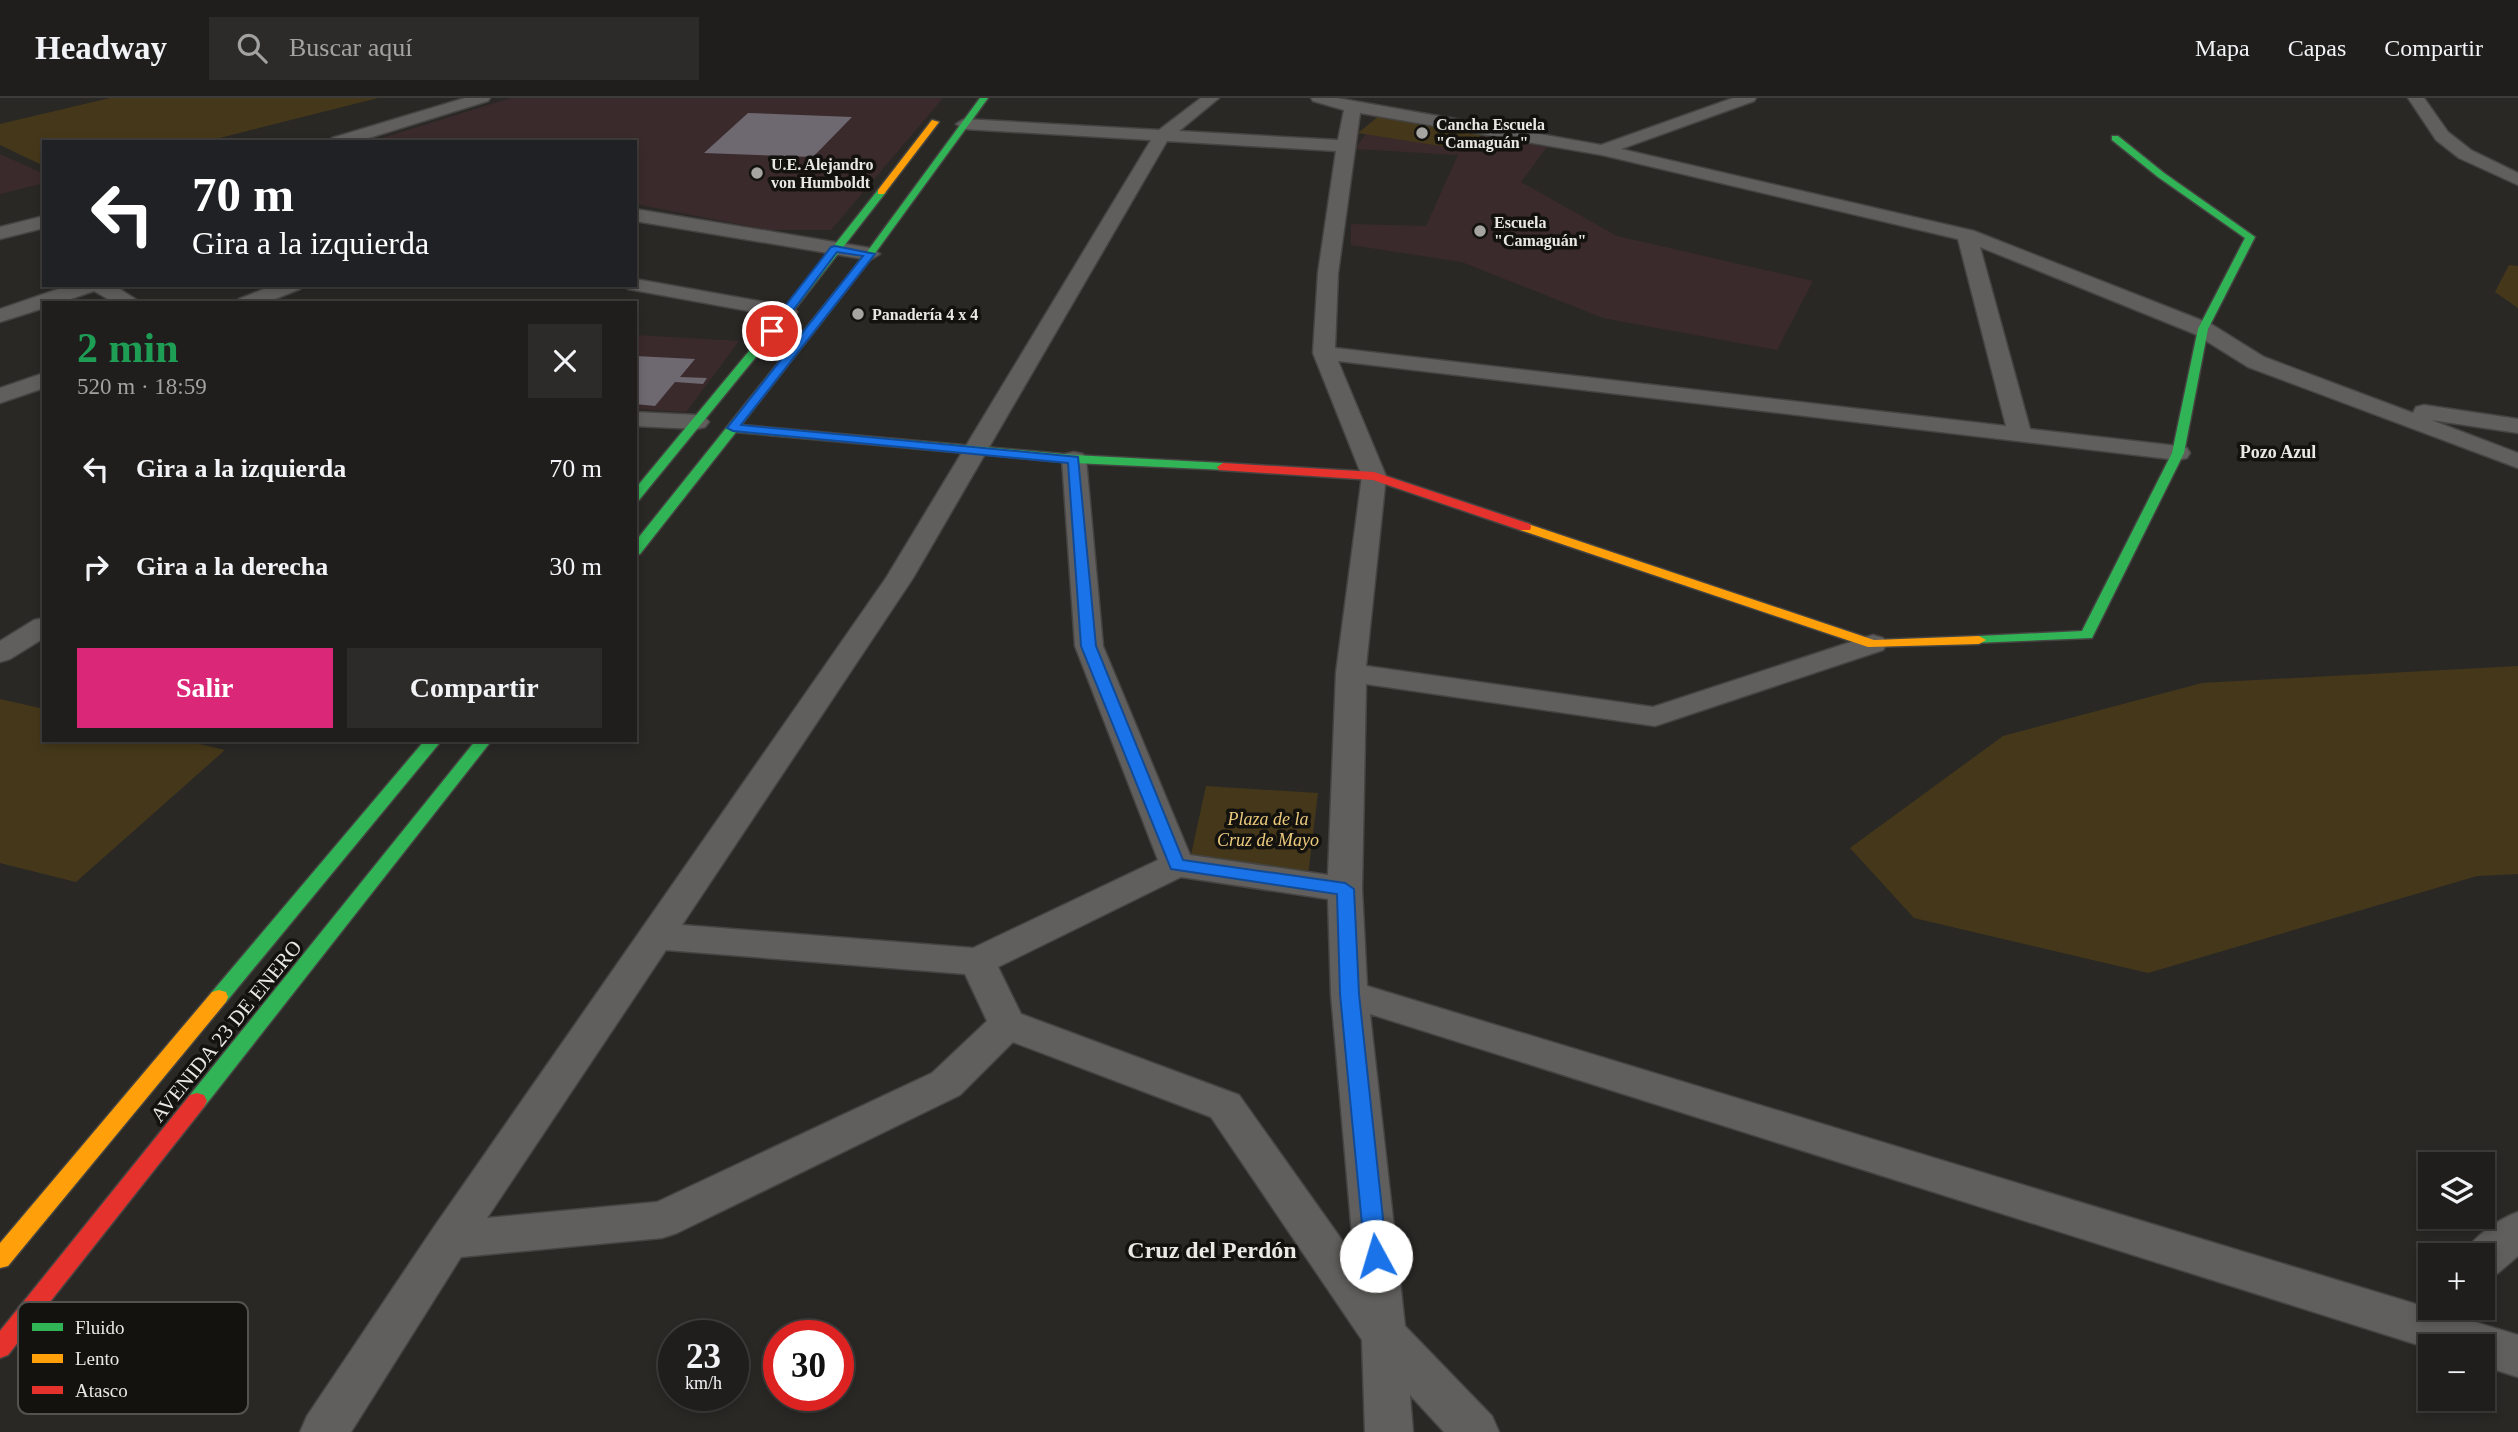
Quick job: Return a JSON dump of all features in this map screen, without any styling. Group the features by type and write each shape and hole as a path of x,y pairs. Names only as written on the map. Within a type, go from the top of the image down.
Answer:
{"main road":[{"path":"637,548 870,254 984,98"},
{"path":"637,495 787,312 946,109"},
{"path":"733,428 1074,459 1374,476 1873,644 2087,635 2178,453 2203,329 2250,237 2161,175 2115,138"},
{"name":"AVENIDA 23 DE ENERO","path":"0,1259 432,742"},
{"name":"AVENIDA 23 DE ENERO","path":"37,1302 482,742"},
{"name":"AVENIDA 23 DE ENERO","path":"0,1348 18,1325"}],"street":[{"path":"345,140 482,98"},
{"path":"324,1432 449,1240 899,578 1161,137 1211,98"},
{"path":"1319,98 1353,107 1602,150 1967,235 2203,329 2256,362 2518,461"},
{"path":"1602,150 1748,98"},
{"path":"2416,98 2442,136 2465,154 2518,180"},
{"path":"1409,116 1431,104"},
{"path":"1353,107 1345,146 1328,274 1324,353 1374,476 1351,673 1345,889 1349,994 1384,1335 1390,1432"},
{"path":"964,124 1345,146"},
{"path":"637,215 870,254"},
{"path":"0,233 42,222"},
{"path":"1967,235 2020,435"},
{"path":"637,285 787,312"},
{"path":"44,301 85,287"},
{"path":"102,287 127,301"},
{"path":"251,301 288,287"},
{"path":"0,316 42,302"},
{"path":"1324,353 2178,453"},
{"path":"0,396 42,381"},
{"path":"2364,403 2518,426"},
{"path":"637,419 697,422"},
{"path":"1074,459 1089,646 1177,865"},
{"path":"0,653 42,627"},
{"path":"1351,673 1656,717 1873,644"},
{"path":"656,936 977,962 1177,865 1345,889"},
{"path":"977,962 1007,1024 1225,1106 1384,1335 1475,1432"},
{"path":"1349,994 2418,1313"},
{"path":"449,1240 662,1220 946,1084 1007,1024"},
{"path":"2495,1250 2518,1230"},
{"path":"2435,1320 2518,1356"}],"shaded area":[{"name":"U.E. Alejandro von Humboldt","path":"511,98 943,98 831,230 769,230 637,204 637,140 375,140"},
{"name":"Escuela \"Camaguán\"","path":"1379,116 1547,147 1521,182 1617,236 1813,281 1777,350 1603,318 1462,262 1351,245 1351,224 1426,226 1458,155 1355,149"},
{"path":"0,154 42,173 42,184 0,194"},
{"path":"637,335 739,341 686,412 637,409"}],"green space":[{"path":"110,98 378,98 212,140 42,140 42,165 0,145 0,124"},
{"name":"Cancha Escuela \"Camaguán\"","path":"1379,116 1486,132 1466,150 1358,133"},
{"path":"2509,265 2518,266 2518,308 2495,292"},
{"path":"2518,666 2518,874 2477,876 2148,973 1914,918 1850,848 2003,736 2202,683"},
{"path":"0,699 42,709 42,742 191,742 225,750 76,882 0,863"},
{"name":"Plaza de la Cruz de Mayo","path":"1206,786 1318,793 1308,875 1191,855"}],"building":[{"path":"748,113 852,117 813,157 704,153"},
{"path":"637,356 695,359 680,377 707,378 703,384 675,382 655,406 637,404"}],"traffic: fast":[{"path":"637,548 870,254 984,98"},
{"path":"1979,640 2087,635 2178,453 2203,329 2250,237 2161,175 2115,138"},
{"path":"637,495 787,312 881,192"},
{"path":"733,428 1074,459 1223,467"},
{"path":"219,997 432,742"},
{"path":"197,1101 482,742"}],"traffic: slow":[{"path":"881,192 935,122"},
{"path":"1525,527 1873,644 1979,640"},
{"path":"0,1259 219,997"}],"traffic: jam":[{"path":"1223,467 1374,476 1525,527"},
{"path":"37,1302 197,1101"},
{"path":"0,1348 18,1325"}],"place":[{"name":"Cancha Escuela \"Camaguán\"","path":"1422,133"},
{"name":"U.E. Alejandro von Humboldt","path":"757,173"},
{"name":"Escuela \"Camaguán\"","path":"1480,231"},
{"name":"Panadería 4 x 4","path":"858,314"}],"district":[{"name":"Pozo Azul","path":"2278,452"},
{"name":"Cruz del Perdón","path":"1212,1250"}],"route":[{"path":"772,331 835,249 870,254 733,428 1074,459 1089,646 1177,865 1345,889 1349,994 1376,1256"}]}
